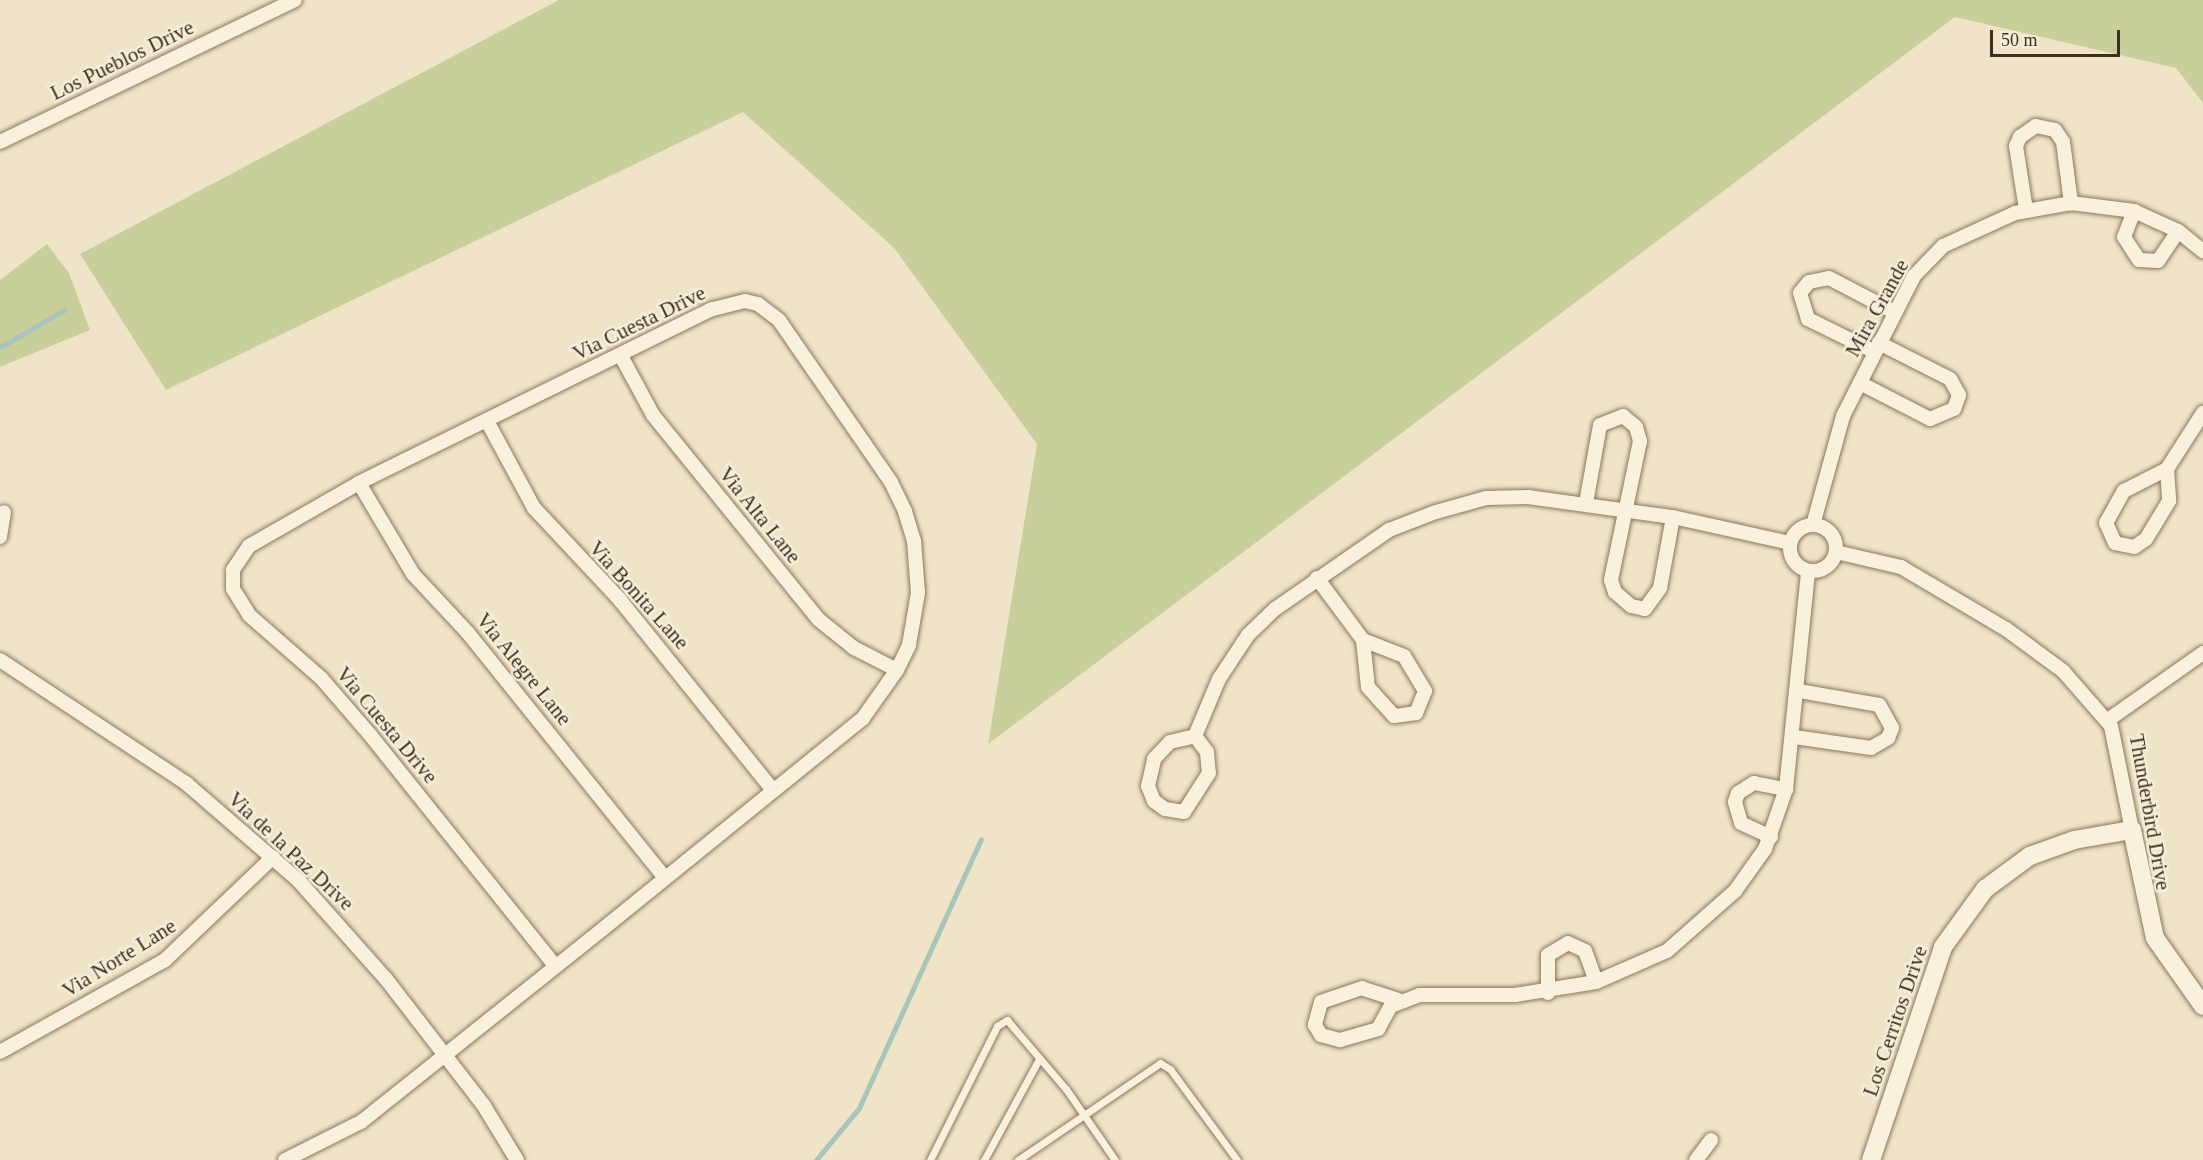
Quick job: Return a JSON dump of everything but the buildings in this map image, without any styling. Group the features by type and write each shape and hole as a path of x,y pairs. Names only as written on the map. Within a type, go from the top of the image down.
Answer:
{"street":[{"name":"Los Pueblos Drive","path":"0,142 290,1"},
{"path":"2026,210 2016,146 2020,136 2036,126 2055,130 2063,142 2071,203"},
{"name":"Mira Grande","path":"1813,525 1832,444 1860,383 1914,276 1943,246 2026,210 2071,203 2134,211 2178,231 2203,251"},
{"path":"2134,211 2124,237 2139,260 2158,261 2178,231"},
{"path":"1860,383 1930,419 1954,409 1959,395 1950,379 1808,319 1800,293 1809,282 1829,278 1894,312"},
{"name":"Via Cuesta Drive","path":"285,1160 361,1122 444,1054 555,966 863,718 897,670 909,645 918,593 914,541 905,511 891,482 779,320 758,304 728,303 359,483 249,546 233,570 233,589 249,615 321,678 371,736 555,966"},
{"name":"Via Alta Lane","path":"621,356 653,415 818,619 854,648 897,670"},
{"path":"2167,469 2169,501 2146,539 2124,547 2111,539 2108,518 2124,491 2167,469 2203,413"},
{"path":"1586,503 1600,425 1623,416 1636,427 1640,441 1611,580 1615,592 1645,609 1660,588 1672,517"},
{"name":"Via Bonita Lane","path":"487,421 534,508 620,600 773,790"},
{"name":"Via Alegre Lane","path":"359,483 413,574 468,633 664,877"},
{"path":"1195,736 1220,679 1248,635 1317,578 1389,530 1436,512 1486,498 1586,503 1672,517 1790,543"},
{"path":"0,537 4,512"},
{"path":"1813,525 1833,536 1836,552 1828,566 1808,571 1792,559 1790,543 1799,529 1813,525"},
{"name":"Thunderbird Drive","path":"1836,552 1901,567 2006,629 2057,665 2108,720 2119,745 2132,830 2155,938 2203,1005"},
{"path":"1398,1000 1378,1029 1330,1040 1315,1025 1321,1002 1362,988 1398,1000 1449,991 1548,993 1596,982 1641,965 1686,936 1735,891 1771,837 1786,789 1800,691 1808,571"},
{"path":"1317,578 1363,640 1368,687 1394,716 1416,712 1425,691 1404,656 1363,640"},
{"path":"2108,720 2203,653"},
{"name":"Via de la Paz Drive","path":"0,660 187,784 273,857 339,924 444,1054 517,1160"},
{"path":"1794,737 1872,748 1888,738 1892,728 1879,705 1800,691"},
{"path":"1195,736 1207,752 1209,773 1184,812 1166,809 1154,801 1148,786 1154,759 1170,742 1195,736"},
{"path":"1771,837 1741,823 1735,802 1738,793 1754,783 1786,789"},
{"name":"Los Cerritos Drive","path":"1871,1160 1937,959 1968,907 2030,856 2074,840 2132,830"},
{"name":"Via Norte Lane","path":"0,1052 165,960 273,857"},
{"path":"1548,993 1548,955 1568,943 1585,951 1596,982"},
{"path":"1696,1160 1711,1140"}],"lane":[{"path":"930,1160 997,1026 1007,1020 1014,1024 1115,1160"},
{"path":"984,1160 1039,1059"},
{"path":"1018,1160 1160,1063 1170,1069 1237,1160"}],"green space":[{"path":"559,0 2203,0 2203,103 2176,68 1955,17 988,744 1037,444 894,248 743,112 166,390 80,254"},
{"path":"47,244 69,273 90,330 0,367 0,280"}],"waterway":[{"path":"0,347 64,310"},
{"path":"816,1160 859,1108 981,839"}]}
